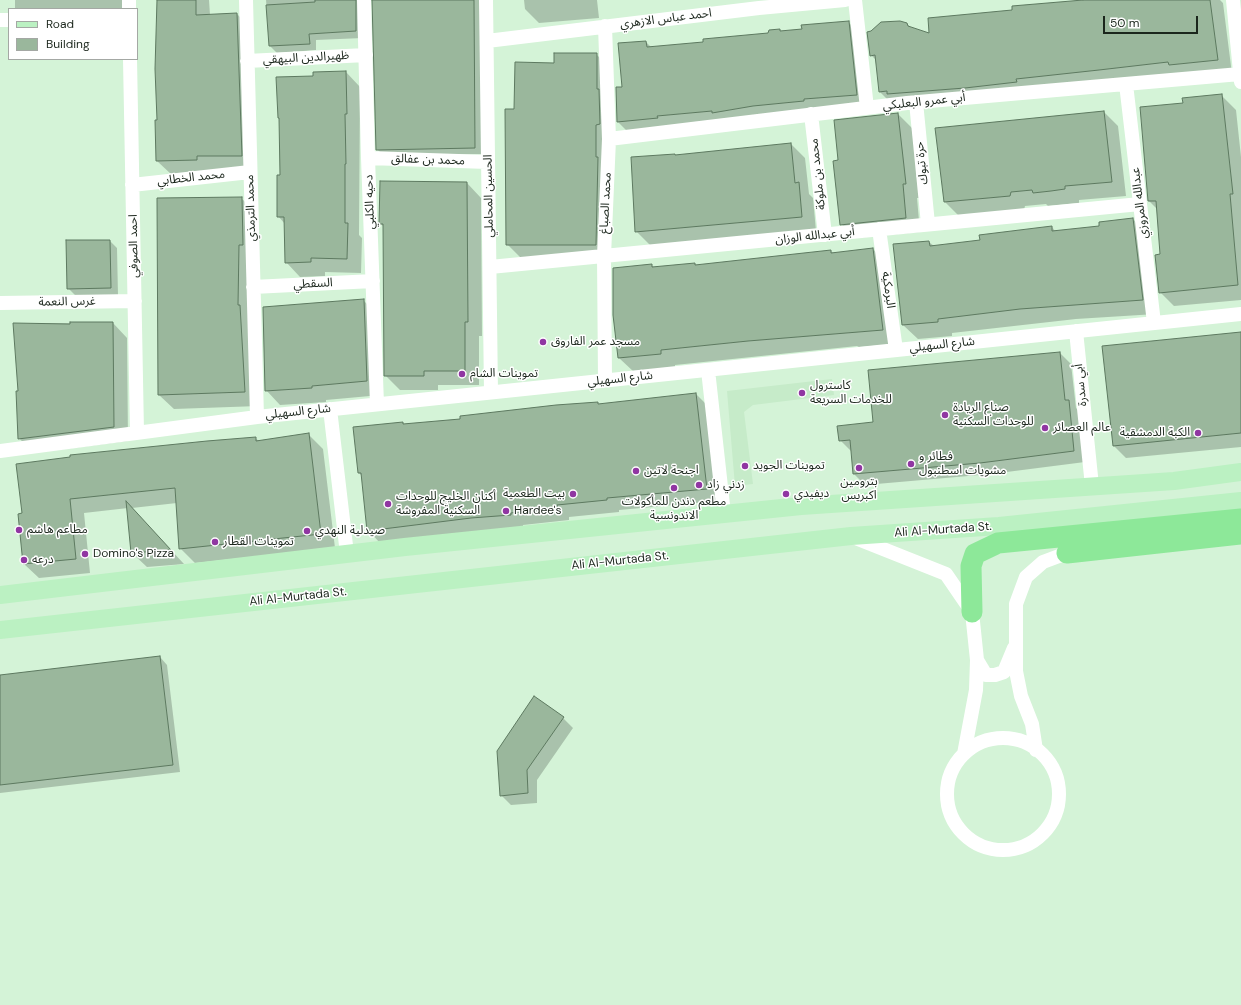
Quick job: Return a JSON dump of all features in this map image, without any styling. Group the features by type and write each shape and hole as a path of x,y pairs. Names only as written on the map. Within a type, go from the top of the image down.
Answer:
{"highway":[{"path":"972,612 971,566 975,554 998,543 1241,519"},
{"path":"1067,553 1241,534"}],"main road":[{"path":"0,595 347,554 809,505 1174,481 1241,472"},
{"name":"Ali Al-Murtada St.","path":"0,630 851,536 999,526 1241,501"}],"street":[{"name":"محمد الترمذي","path":"246,0 257,417"},
{"name":"دحيه الكلبي","path":"364,0 377,404"},
{"name":"الحسين المحاملي","path":"486,0 491,392"},
{"name":"احمد عباس الازهري","path":"487,41 759,4 845,0"},
{"path":"855,0 867,108"},
{"path":"1232,0 1241,78"},
{"name":"محمد الصباغ","path":"605,26 610,139 604,256 605,380"},
{"name":"ظهيرالدين البيهقي","path":"247,61 366,56"},
{"name":"احمد الصوفي","path":"130,60 137,432"},
{"name":"أبي عمرو البعلبكي","path":"610,139 916,102 1126,84 1241,78"},
{"name":"عبدالله المروزي","path":"1126,84 1154,323"},
{"name":"حرة تبوك","path":"916,102 928,224"},
{"name":"محمد بن ملوكة","path":"811,114 825,235"},
{"name":"محمد بن عفالق","path":"368,158 488,162"},
{"name":"محمد الخطابي","path":"132,185 250,172"},
{"name":"أبي عبدالله الوزان","path":"490,267 1140,204"},
{"name":"البرمكية","path":"879,229 896,350"},
{"name":"السقطي","path":"253,287 373,281"},
{"name":"غرس النعمة","path":"0,303 135,301"},
{"name":"شارع السهيلي","path":"0,451 257,417 1241,314"},
{"name":"أبي سدرة","path":"1076,331 1092,486"},
{"path":"708,370 724,514"},
{"path":"330,409 347,554"},
{"path":"851,536 946,574 972,612 977,660 976,690 964,754 951,774 947,797 953,820 968,838 988,849 1012,850 1034,842 1050,826 1059,804 1058,780 1047,759 1029,744 1007,738 983,741 964,754"},
{"path":"1036,750 1032,724 1020,696 1016,671 1016,604 1026,577 1044,562 1067,553"},
{"path":"977,660 986,675 995,676 1004,672 1016,643"}],"shaded area":[{"path":"832,379 834,395 753,405 744,412 753,484 735,486 727,391"}],"building":[{"path":"157,0 196,0 196,15 237,13 242,156 197,156 197,160 156,161 155,120 157,120 155,69"},
{"path":"315,0 356,0 356,31 309,34 310,44 269,46 266,5 315,2"},
{"path":"372,0 474,0 475,148 376,150"},
{"path":"1083,0 1210,0 1218,60 1169,65 1168,62 1016,79 1017,82 965,88 887,94 887,91 879,92 875,55 870,56 867,32 871,31 881,22 900,21 907,23 908,26 929,33 928,18 1012,10 1012,6"},
{"path":"849,21 857,95 804,99 804,101 753,106 712,113 712,111 657,116 658,118 617,122 616,87 622,87 618,43 646,41 647,47 703,42 703,39 768,33 769,30 780,29 780,31 802,29 801,25"},
{"path":"554,53 597,53 597,89 599,89 600,124 596,125 596,157 598,157 596,245 506,245 505,109 514,109 515,62 554,63"},
{"path":"346,71 347,114 345,114 345,223 348,223 347,259 311,258 311,262 285,263 284,217 277,217 277,175 280,175 279,118 276,77 313,76 313,72"},
{"path":"1222,94 1233,194 1230,194 1238,285 1159,293 1155,255 1160,254 1156,201 1148,201 1140,107 1183,103 1182,98"},
{"path":"1104,111 1112,182 1065,186 1065,189 1033,193 1032,190 1011,192 1010,196 944,202 935,128"},
{"path":"898,113 906,184 903,184 906,218 840,225 833,161 838,160 834,120"},
{"path":"791,143 795,183 799,182 802,217 635,232 631,157 675,155"},
{"path":"380,181 467,182 468,322 465,322 465,371 424,371 424,376 384,376 383,224 379,224"},
{"path":"242,197 243,245 239,245 238,305 240,305 245,392 158,395 157,198"},
{"path":"1133,218 1143,300 1020,309 938,319 938,322 902,325 893,244 929,241 930,246 980,240 979,235 1052,226 1052,231 1099,226 1099,222"},
{"path":"66,240 110,240 111,288 67,289"},
{"path":"873,248 883,330 661,350 661,354 618,358 613,315 613,268 652,264 652,267 695,263 695,265 831,250 831,253"},
{"path":"364,299 367,381 312,386 312,388 265,391 263,307"},
{"path":"70,322 113,322 114,427 18,439 16,391 18,391 13,323 70,324"},
{"path":"1241,332 1241,433 1113,446 1102,346"},
{"path":"1060,352 1065,400 1069,400 1074,451 980,463 853,474 850,440 839,441 837,426 873,422 868,370"},
{"path":"696,393 707,489 607,498 607,500 557,505 558,508 511,513 511,515 471,518 367,531 361,473 358,473 353,427 403,422 403,424 460,419 460,416 556,405 598,402 598,404"},
{"path":"309,433 321,534 179,549 175,488 70,499 76,559 23,564 18,514 22,513 16,464 70,457 70,455 256,437 256,441"},
{"path":"126,501 171,550 131,553"},
{"path":"160,656 173,765 0,785 0,675"},
{"path":"534,696 564,717 527,770 528,793 500,796 497,751"}],"place":[{"name":"مسجد عمر الفاروق","path":"543,342"},
{"name":"تموينات الشام","path":"462,374"},
{"name":"كاسترول للخدمات السريعة","path":"802,393"},
{"name":"صناع الريادة للوحدات السكنية","path":"945,415"},
{"name":"عالم العصائر","path":"1045,428"},
{"name":"الكبة الدمشقية","path":"1198,433"},
{"name":"فطائر و مشويات اسطنبول","path":"911,464"},
{"name":"تموينات الجويد","path":"745,466"},
{"name":"بترومين اكبريس","path":"859,468"},
{"name":"اجنحة لاتين","path":"636,471"},
{"name":"زدني زاد","path":"699,485"},
{"name":"مطعم دندن للمأكولات الاندونسية","path":"674,488"},
{"name":"بيت الطعمية","path":"573,494"},
{"name":"ديفيدي","path":"786,494"},
{"name":"أكنان الخليج للوحدات السكنية المفروشة","path":"388,504"},
{"name":"Hardee's","path":"506,511"},
{"name":"مطاعم هاشم","path":"19,530"},
{"name":"صيدلية النهدي","path":"307,531"},
{"name":"تموينات القطار","path":"215,542"},
{"name":"Domino's Pizza","path":"85,554"},
{"name":"درعه","path":"24,560"}]}
